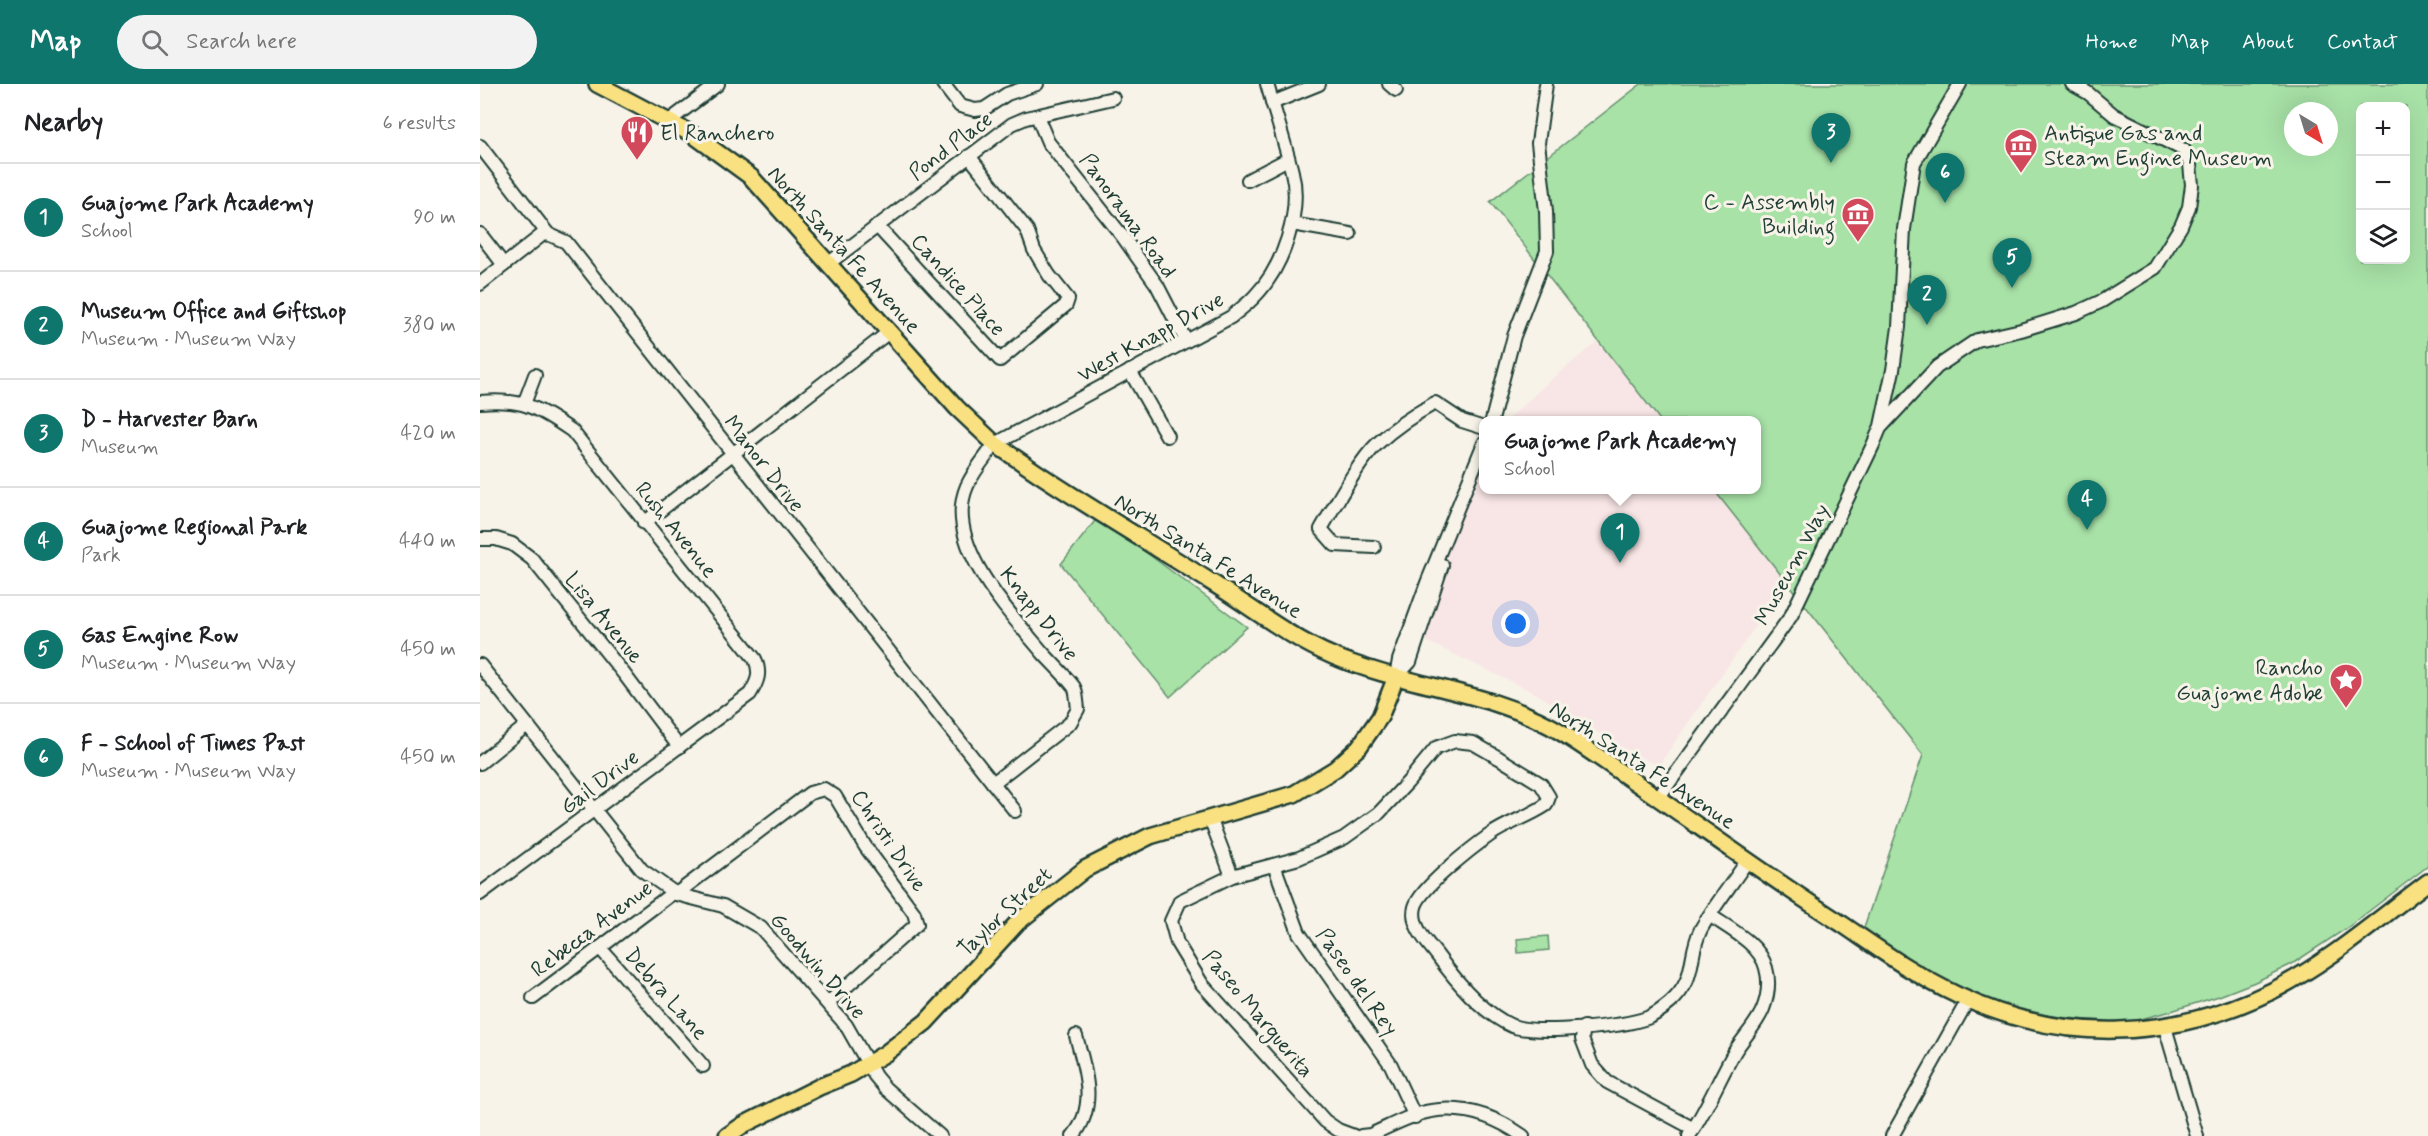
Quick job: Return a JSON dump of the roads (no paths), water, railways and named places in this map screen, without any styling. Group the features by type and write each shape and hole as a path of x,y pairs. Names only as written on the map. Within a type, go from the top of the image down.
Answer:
{"main road":[{"name":"North Santa Fe Avenue","path":"597,84 692,134 751,177 957,408 996,444 1314,648 1370,671 1471,695 1528,716 1558,731 1919,976 1983,1007 2028,1020 2067,1027 2140,1031 2204,1018 2269,993 2304,974 2428,882"},
{"name":"Taylor Street","path":"727,1136 753,1120 886,1053 926,1022 1018,922 1069,880 1128,845 1150,836 1294,794 1335,769 1359,747 1380,717 1396,677"}],"street":[{"path":"669,121 718,84"},
{"path":"943,84 960,106 975,110 984,109 1007,94 1036,84"},
{"name":"West Knapp Drive","path":"996,444 1231,317 1256,296 1288,242 1295,196 1293,174 1267,84"},
{"path":"1272,103 1318,84"},
{"path":"1493,416 1514,336 1547,251 1546,210 1538,143 1546,84"},
{"name":"Museum Way","path":"1658,798 1785,625 1821,556 1881,426 1899,327 1904,230 1914,163 1960,84"},
{"name":"Museum Way","path":"1881,426 1938,367 1977,340 2022,330 2076,313 2102,301 2155,268 2181,226 2189,207 2192,185 2190,164 2184,150 2114,115 2088,93 2072,84"},
{"name":"Pond Place","path":"829,263 1012,124 1026,118 1113,98"},
{"name":"Panorama Road","path":"1037,116 1048,142 1123,237 1157,285 1186,341"},
{"name":"Manor Drive","path":"480,146 548,234 566,242 1015,811"},
{"name":"Candice Place","path":"877,226 1000,360 1065,305 1068,299 1044,267 1034,250 1027,230 969,156"},
{"path":"1248,180 1288,159"},
{"path":"1292,224 1350,234"},
{"path":"480,234 504,266"},
{"path":"480,284 542,235 548,234"},
{"path":"645,523 889,332"},
{"path":"1130,371 1167,436"},
{"path":"524,404 535,375"},
{"name":"Rush Avenue","path":"480,402 524,404 540,409 572,430 755,658 759,670 757,682 750,694 742,700"},
{"path":"1374,547 1335,544 1321,529 1344,489 1376,444 1410,417 1435,403 1462,421 1479,426"},
{"name":"Knapp Drive","path":"993,783 1070,723 1078,709 1075,688 996,596 981,572 963,530 962,508 966,488 976,469 996,444"},
{"path":"1396,677 1410,662 1450,542 1451,524 1479,455"},
{"name":"Lisa Avenue","path":"480,539 496,539 512,544 532,559 679,747"},
{"name":"Goodwin Drive","path":"480,665 642,870 656,882 675,893 723,906 751,920 761,928 846,1024 885,1088 940,1136"},
{"name":"Gail Drive","path":"480,894 742,700"},
{"path":"480,763 527,725"},
{"name":"Paseo Marguerita","path":"1354,1136 1338,1130 1312,1109 1202,984 1177,942 1171,921 1180,901 1232,876 1299,858 1344,838 1379,813 1436,748 1455,741 1473,743 1541,784 1549,797 1546,805 1491,835 1425,889 1415,907 1419,932 1454,978 1491,1013 1513,1026 1539,1031 1649,1017 1669,1005 1689,979 1698,938 1747,861"},
{"name":"Christi Drive","path":"810,793 824,789 835,796 865,846 914,913 917,924 828,1003"},
{"name":"Rebecca Avenue","path":"533,998 810,793"},
{"path":"1210,818 1232,876"},
{"name":"Paseo del Rey","path":"1274,865 1299,933 1391,1065 1415,1117"},
{"path":"1584,1027 1582,1039 1592,1065 1607,1082 1692,1132 1735,1052 1762,1011 1769,987 1762,958 1748,942 1711,916"},
{"name":"Debra Lane","path":"600,948 702,1065"},
{"path":"1892,1136 1968,1000"},
{"path":"2165,1027 2197,1136"},
{"path":"1073,1136 1086,1108 1088,1079 1076,1036"},
{"path":"1367,1136 1430,1111 1463,1110 1507,1125 1523,1136"}],"place":[{"name":"El Ranchero","path":"637,161"},
{"name":"D - Harvester Barn","path":"1831,163"},
{"name":"Antique Gas and Steam Engine Museum","path":"2021,174"},
{"name":"F - School of Times Past","path":"1945,203"},
{"name":"C - Assembly Building","path":"1858,243"},
{"name":"Gas Engine Row","path":"2012,288"},
{"name":"Museum Office and Giftshop","path":"1927,325"},
{"name":"Guajome Regional Park","path":"2087,530"},
{"name":"Guajome Park Academy","path":"1620,563"},
{"name":"Rancho Guajome Adobe","path":"2346,709"}]}
